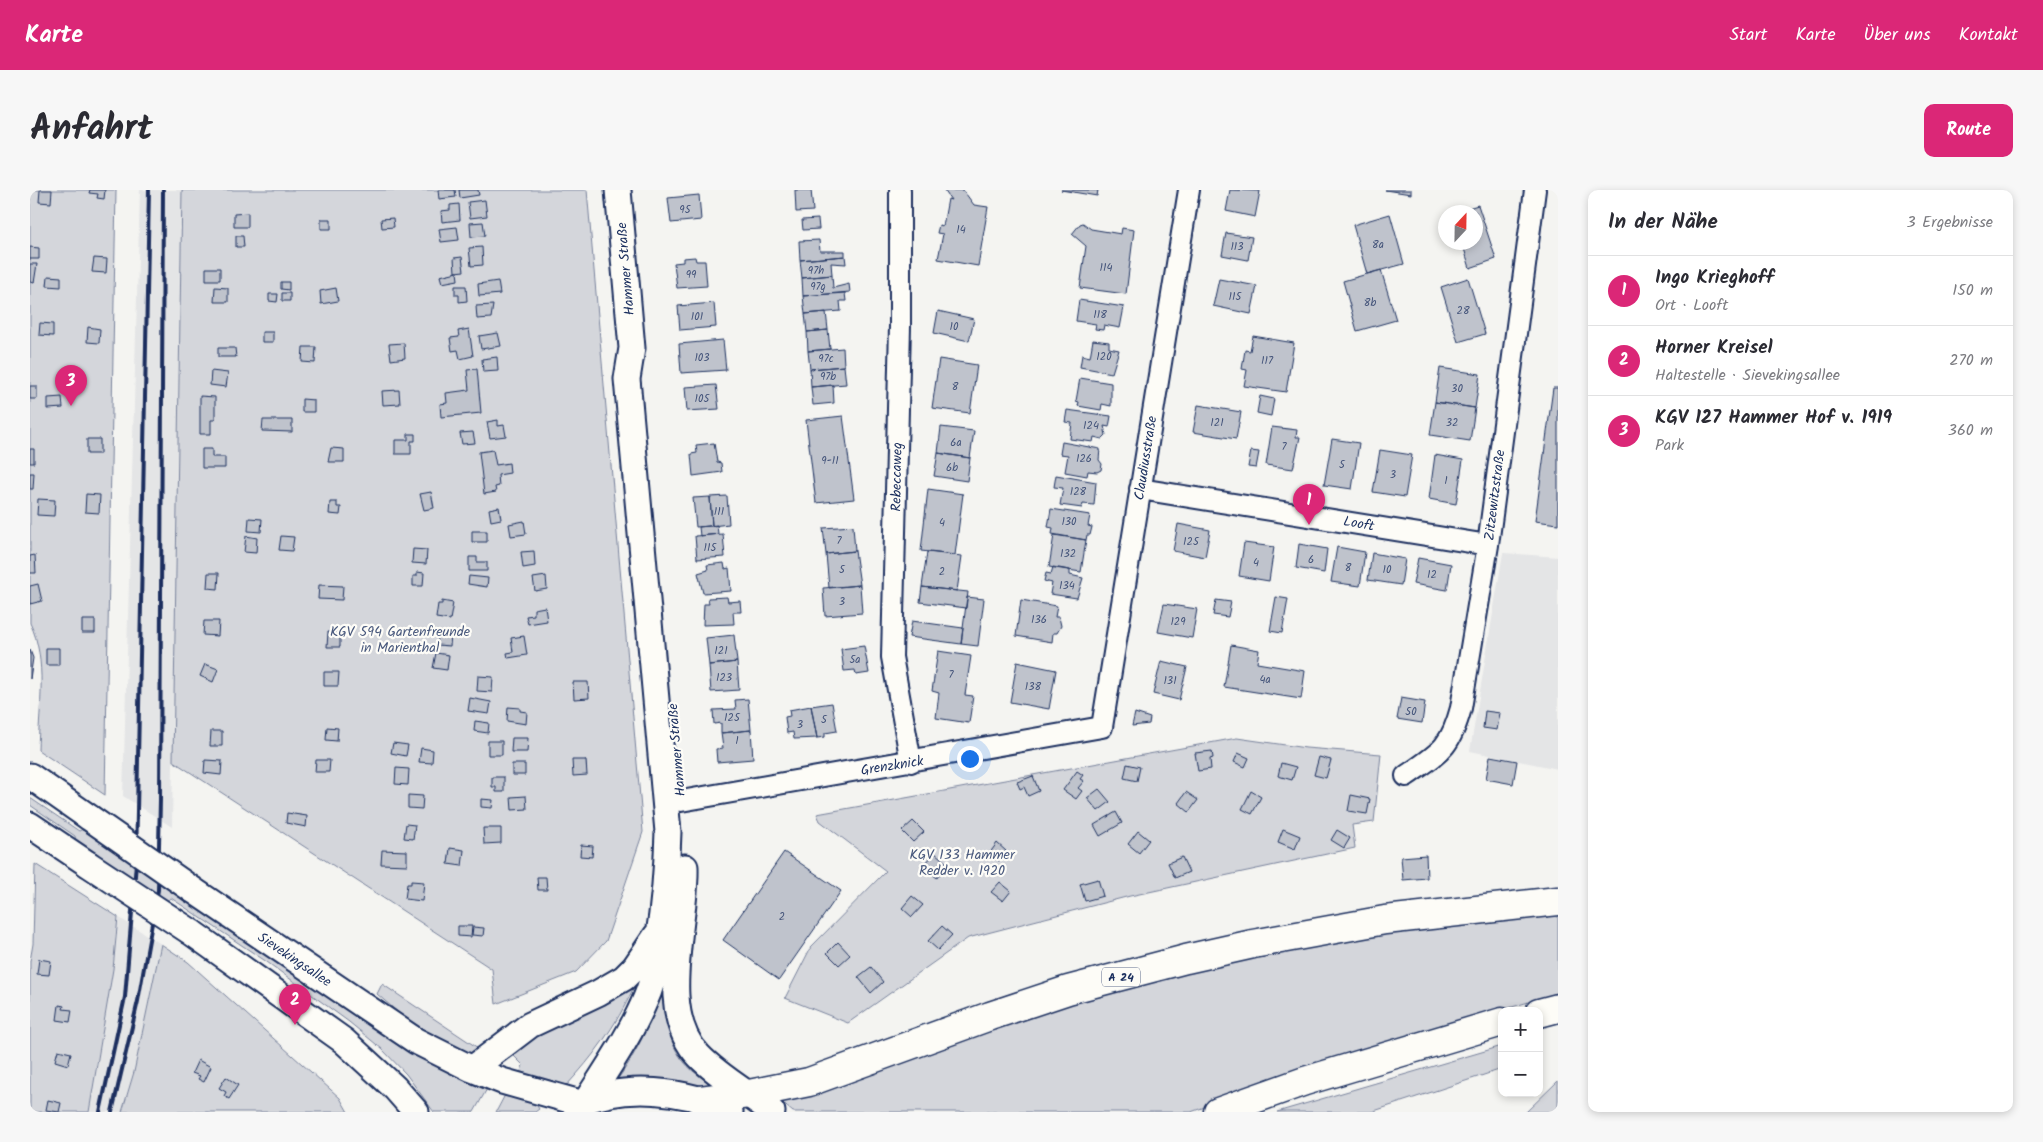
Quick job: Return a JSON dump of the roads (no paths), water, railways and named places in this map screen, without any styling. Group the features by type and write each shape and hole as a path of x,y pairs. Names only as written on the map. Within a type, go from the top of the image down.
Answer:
{"highway":[{"name":"A 24","path":"740,1103 809,1082 1059,993 1186,959 1253,944 1384,920 1558,901"},
{"path":"1543,1011 1558,1008"},
{"path":"1218,1112 1314,1078 1498,1023"},
{"path":"700,1100 740,1103"}],"main road":[{"name":"Hammer Straße","path":"576,1105 635,1023 647,997 653,979 666,899 668,832 627,379 632,348 618,190"},
{"name":"Hammer Straße","path":"632,348 644,379 681,802 685,871 675,985 680,1019 688,1040 699,1057 740,1103 772,1112"},
{"name":"Sievekingsallee","path":"30,776 410,1037 472,1069 576,1105 629,1092 651,1092 700,1100"},
{"path":"30,825 191,932 344,1041 395,1088 416,1112"},
{"path":"472,1069 530,1025 606,989 624,978 660,930"}],"street":[{"name":"Rebeccaweg","path":"900,190 900,336 892,657 911,762"},
{"name":"Claudiusstraße","path":"1102,727 1188,190"},
{"name":"Zitzewitzstraße","path":"1406,776 1444,749 1454,733 1461,708 1488,545 1535,190"},
{"name":"Looft","path":"1140,489 1488,545"},
{"name":"Grenzknick","path":"681,802 1102,727"}],"railway":[{"path":"100,1112 125,997 136,863 149,190"},
{"path":"112,1112 138,1001 158,890 163,190"}],"place":[{"name":"KGV 127 Hammer Hof v. 1919","path":"71,406"},
{"name":"Ingo Krieghoff","path":"1309,525"},
{"name":"Horner Kreisel","path":"295,1025"}],"park label":[{"name":"KGV 594 Gartenfreunde in Marienthal","path":"400,640"},
{"name":"KGV 133 Hammer Redder v. 1920","path":"962,862"}]}
